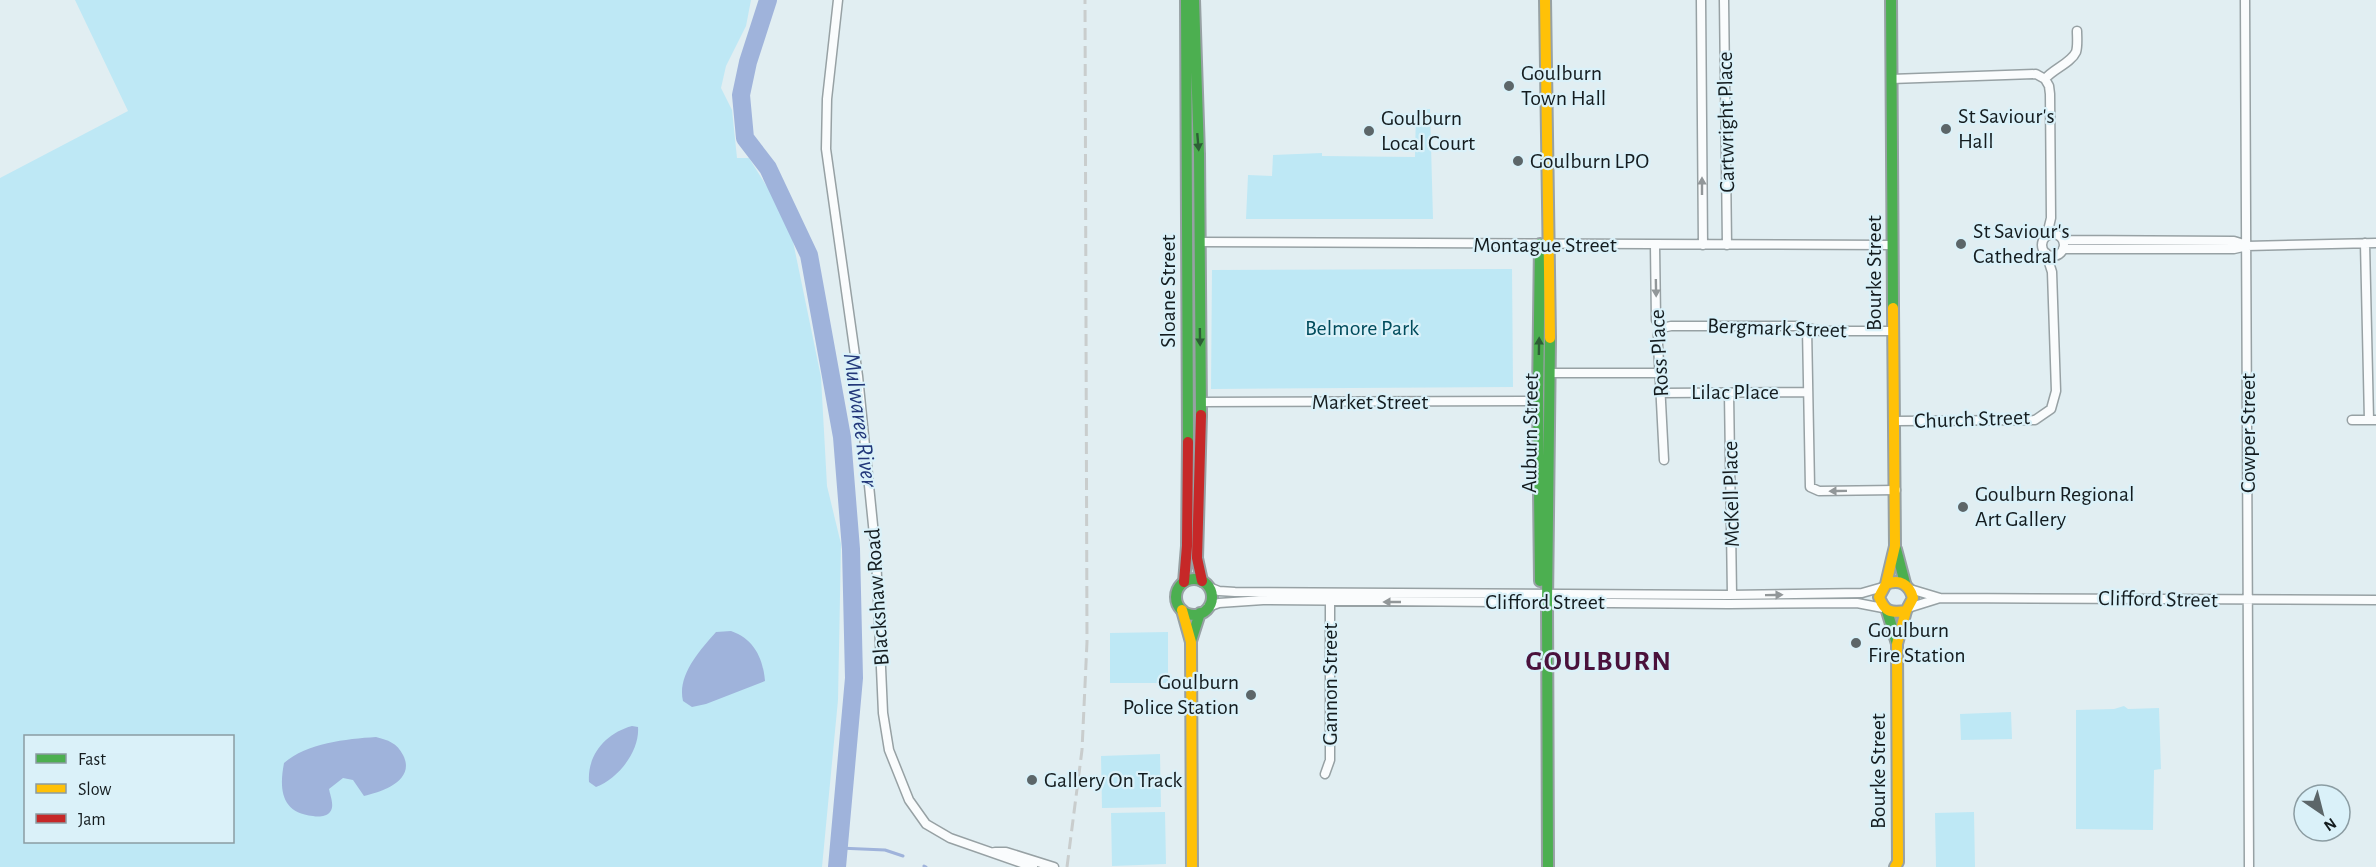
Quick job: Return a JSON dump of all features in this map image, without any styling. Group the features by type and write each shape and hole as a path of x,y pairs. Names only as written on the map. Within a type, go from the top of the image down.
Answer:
{"main road":[{"name":"Sloane Street","path":"1184,582 1188,471 1186,0"},
{"name":"Sloane Street","path":"1194,0 1199,154 1201,402 1197,546 1198,569 1205,584"},
{"name":"Auburn Street","path":"1538,0 1544,244 1551,373 1544,598 1540,867"},
{"name":"Auburn Street","path":"1545,0 1544,244 1538,401 1548,867"},
{"name":"Bourke Street","path":"1884,586 1895,546 1896,490 1891,0"},
{"path":"1181,203 1187,183"},
{"path":"1188,308 1193,293 1193,248 1199,242"},
{"path":"1188,471 1192,452 1193,417 1201,402"},
{"name":"Bourke Street","path":"1895,546 1907,586"},
{"path":"1191,642 1212,597 1205,584 1191,579 1184,582 1177,592 1176,599 1182,610 1191,642 1192,862"},
{"path":"1895,581 1907,586 1913,598 1907,610 1896,614 1885,610 1879,597 1884,586 1895,581"},
{"path":"1182,610 1190,614 1204,610"},
{"name":"Bourke Street","path":"1885,610 1897,644"},
{"name":"Bourke Street","path":"1898,865 1897,644 1907,610"}],"street":[{"name":"Blackshaw Road","path":"838,0 826,99 826,149 858,376 876,555 883,713 889,750 909,800 926,824 950,838 1054,867"},
{"name":"Cartwright Place","path":"1701,0 1703,244"},
{"name":"Cartwright Place","path":"1724,0 1727,245"},
{"name":"Cowper Street","path":"2245,0 2248,867"},
{"path":"2045,79 2076,51 2077,31"},
{"path":"1891,78 2036,74 2045,79 2050,94 2051,218 2047,236 2042,244 2046,253 2050,255 2060,245"},
{"path":"2051,218 2060,245"},
{"path":"2047,236 2060,245 2162,245 2234,249 2247,246 2376,243"},
{"name":"Montague Street","path":"1199,242 1892,245"},
{"path":"2352,420 2372,420 2365,243"},
{"name":"Ross Place","path":"1655,245 1656,320 1662,328 1658,334 1664,460"},
{"name":"Church Street","path":"2052,272 2060,245"},
{"name":"Church Street","path":"1896,421 2035,420 2051,409 2056,391 2052,272 2046,253"},
{"name":"Bergmark Street","path":"1662,328 1671,326 1893,331"},
{"path":"1808,328 1810,487 1819,491 1896,490"},
{"path":"1551,373 1660,373"},
{"name":"Lilac Place","path":"1661,393 1808,392"},
{"name":"McKell Place","path":"1729,393 1730,598"},
{"name":"Market Street","path":"1201,402 1538,401"},
{"name":"Clifford Street","path":"1205,584 1219,591 1330,597 1730,598 1857,603 1885,610"},
{"name":"Clifford Street","path":"1752,599 1862,593 1884,586"},
{"name":"Clifford Street","path":"1907,586 1940,598 2376,600"},
{"name":"Clifford Street","path":"1204,610 1219,603 1330,597"},
{"name":"Gannon Street","path":"1325,774 1330,760 1330,597"},
{"name":"Clifford Street","path":"1907,610 1940,598"},
{"name":"Blackshaw Road","path":"995,852 1003,858 1032,867"},
{"path":"1186,867 1192,862"}],"green space":[{"path":"75,0 751,0 746,26 726,66 721,88 732,110 737,158 749,158 789,222 821,377 827,486 841,544 838,700 822,867 0,867 0,178 128,111"},
{"path":"1430,109 1433,219 1246,219 1248,175 1272,176 1273,155 1322,153 1322,156 1415,157 1416,110"},
{"name":"Belmore Park","path":"1512,269 1513,387 1211,389 1212,270"},
{"path":"1168,632 1168,683 1110,683 1110,633"},
{"path":"2124,706 2128,709 2159,708 2161,769 2154,770 2153,830 2076,829 2076,710 2114,709"},
{"path":"2011,712 2012,739 1961,740 1960,714"},
{"path":"1160,754 1161,807 1102,808 1101,756"},
{"path":"1165,812 1166,864 1112,866 1111,813"},
{"path":"1974,812 1975,867 1936,867 1935,813"}],"shaded area":[{"path":"731,631 746,639 756,650 765,681 706,704 692,707 683,701 683,682 686,673 716,632"},
{"path":"632,726 638,727 638,736 626,763 612,778 596,787 589,782 589,772 595,754 606,740"},
{"path":"376,737 392,743 403,755 406,764 405,771 396,783 364,796 353,780 343,778 329,789 331,810 322,816 302,814 288,805 282,782 284,763 293,756 315,747 340,741"}],"waterway":[{"name":"Mulwaree River","path":"768,0 748,62 741,95 745,138 768,168 809,255 842,437 851,549 854,678 837,867"},
{"path":"839,848 885,850 903,856"}],"railway":[{"path":"1067,867 1082,750 1087,642 1085,0"}],"traffic: fast":[{"path":"1186,0 1188,442"},
{"path":"1194,0 1199,154 1201,415"},
{"path":"1891,0 1893,308"},
{"path":"1540,244 1538,395 1540,581"},
{"path":"1548,867 1547,603 1550,338"},
{"path":"1896,549 1905,583"},
{"path":"1194,579 1207,584 1212,597 1207,610 1194,615 1181,610 1176,597 1181,584 1194,579"},
{"path":"1887,611 1897,644"},
{"path":"1191,641 1200,613"}],"traffic: slow":[{"path":"1545,0 1550,338"},
{"path":"1886,584 1895,546 1893,308"},
{"path":"1895,867 1898,862 1897,644 1906,611 1913,598 1909,589 1903,584 1896,582 1886,584 1879,597 1886,609 1896,612 1906,611"},
{"path":"1182,610 1191,642 1192,867"}],"traffic: jam":[{"path":"1201,415 1197,558 1202,581"},
{"path":"1184,582 1187,546 1188,442"}],"place":[{"name":"Goulburn Town Hall","path":"1509,86"},
{"name":"St Saviour's Hall","path":"1946,129"},
{"name":"Goulburn Local Court","path":"1369,131"},
{"name":"Goulburn LPO","path":"1518,161"},
{"name":"St Saviour's Cathedral","path":"1961,244"},
{"name":"Goulburn Regional Art Gallery","path":"1963,507"},
{"name":"Goulburn Fire Station","path":"1856,643"},
{"name":"Goulburn Police Station","path":"1251,695"},
{"name":"Gallery On Track","path":"1032,780"}],"district":[{"name":"GOULBURN","path":"1599,662"}]}
